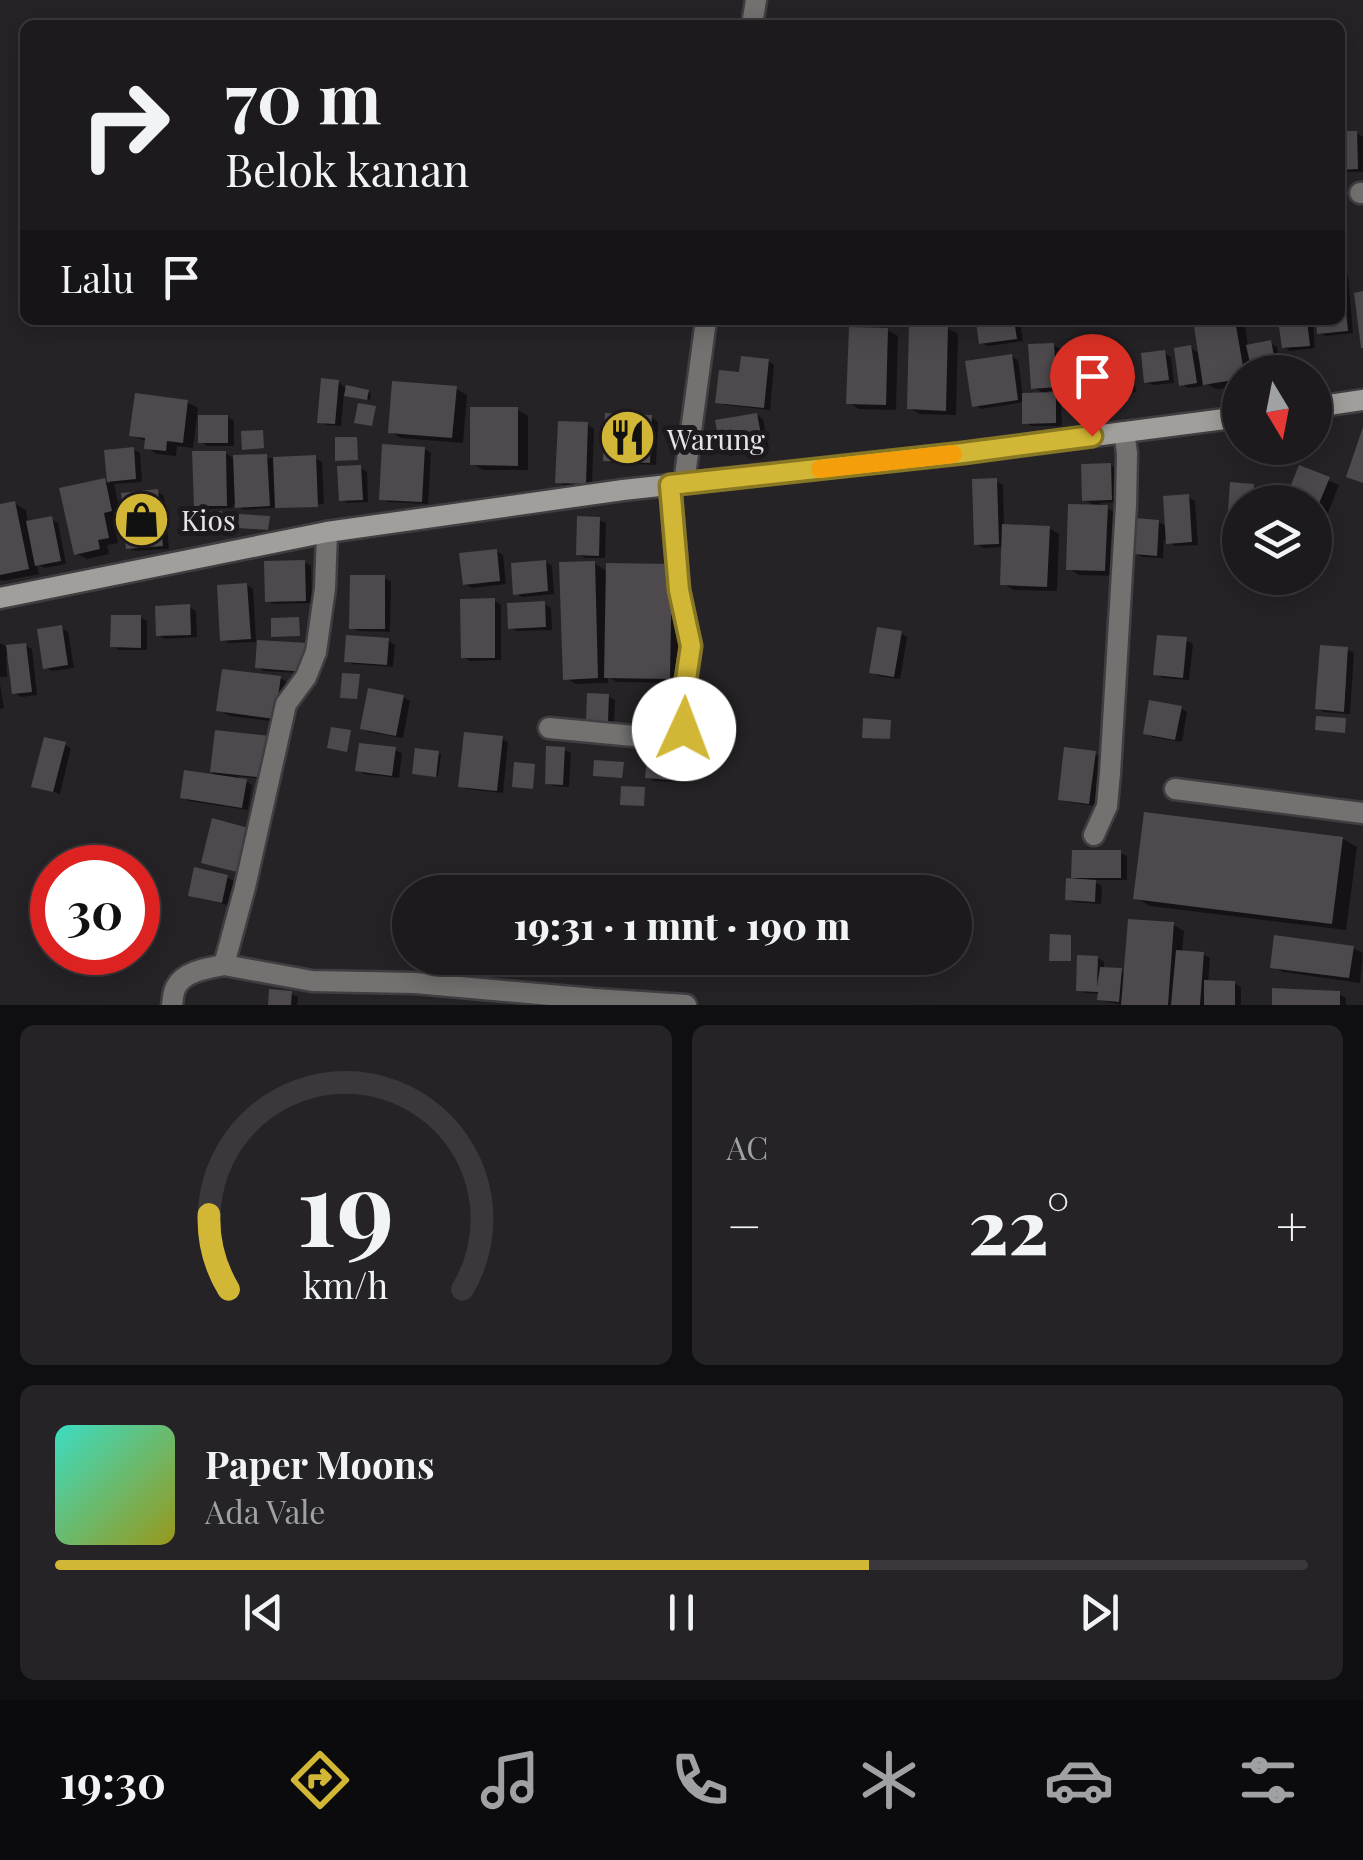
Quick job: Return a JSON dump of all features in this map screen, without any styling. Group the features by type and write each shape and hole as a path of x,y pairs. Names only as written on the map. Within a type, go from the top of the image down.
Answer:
{"street":[{"path":"549,728 683,738 682,706 691,646 679,590 674,494 705,325"},
{"path":"1332,405 1363,400"},
{"path":"0,598 327,532 674,494 963,453 1126,442 1222,421"},
{"path":"1094,835 1107,806 1110,773 1126,442"},
{"path":"224,964 286,704 306,677 316,652 325,588 327,532"},
{"path":"1175,789 1363,813"},
{"path":"172,1005 176,987 183,980 194,972 224,964 312,981 415,983 686,1005"}],"building":[{"path":"1345,131 1357,131 1358,169 1345,170"},
{"path":"1363,291 1363,348 1361,348 1354,293"},
{"path":"1345,300 1348,331 1317,334 1316,325 1345,325"},
{"path":"909,325 948,325 946,411 907,409"},
{"path":"976,325 1015,325 1017,339 979,344"},
{"path":"1194,325 1236,325 1241,355 1222,355 1222,382 1203,385"},
{"path":"1279,325 1308,325 1310,346 1282,348"},
{"path":"849,327 888,328 886,405 846,404"},
{"path":"1271,340 1274,355 1248,355 1246,345"},
{"path":"1054,343 1057,387 1031,389 1028,344"},
{"path":"1191,345 1197,383 1179,386 1174,348"},
{"path":"1165,350 1169,380 1144,383 1141,353"},
{"path":"1012,354 1018,400 972,407 965,361"},
{"path":"741,356 769,359 764,408 715,403 719,370 739,372"},
{"path":"1127,361 1130,390 1094,395 1090,366"},
{"path":"321,378 339,380 335,424 317,423"},
{"path":"392,381 457,386 452,438 388,433"},
{"path":"346,385 369,390 367,400 344,396"},
{"path":"1056,392 1056,423 1022,424 1022,393"},
{"path":"135,393 188,400 183,443 167,441 166,451 144,449 145,438 129,436"},
{"path":"358,403 376,406 372,426 354,423"},
{"path":"470,407 518,407 518,466 470,465"},
{"name":"Warung","path":"605,413 652,415 650,463 603,461"},
{"path":"757,413 763,446 721,453 715,420"},
{"path":"198,415 228,415 228,443 198,443"},
{"path":"558,421 588,422 586,484 555,483"},
{"path":"1363,427 1363,483 1346,477"},
{"path":"263,430 264,448 242,450 241,431"},
{"path":"335,437 357,437 358,460 335,461"},
{"path":"382,444 425,447 422,502 379,500"},
{"path":"134,447 136,479 107,482 104,450"},
{"path":"192,451 226,451 227,506 194,506"},
{"path":"267,454 270,506 235,508 233,455"},
{"path":"316,455 318,507 275,508 273,457"},
{"path":"1111,463 1112,500 1082,501 1081,464"},
{"path":"361,465 363,500 339,501 337,466"},
{"path":"1299,465 1330,477 1327,485 1291,485"},
{"path":"105,478 112,511 104,513 109,538 98,540 100,549 74,555 59,488"},
{"path":"997,478 999,544 974,545 972,479"},
{"name":"Kios","path":"158,489 163,546 126,549 121,493"},
{"path":"1189,494 1192,542 1166,544 1163,496"},
{"path":"15,501 29,569 0,575 0,504"},
{"path":"1068,504 1108,505 1105,571 1066,570"},
{"path":"222,511 222,533 198,534 197,512"},
{"path":"239,514 270,516 268,530 238,528"},
{"path":"52,516 61,561 35,566 26,521"},
{"path":"577,516 600,517 599,556 576,555"},
{"path":"1135,518 1159,520 1157,556 1133,554"},
{"path":"1002,524 1050,526 1047,587 1000,585"},
{"path":"497,549 500,581 463,585 459,553"},
{"path":"305,560 306,601 265,602 264,561"},
{"path":"546,560 548,591 513,595 511,563"},
{"path":"595,561 598,678 563,680 559,562"},
{"path":"606,563 672,564 670,679 604,678"},
{"path":"350,575 385,575 385,629 349,629"},
{"path":"247,583 251,639 220,641 217,585"},
{"path":"495,598 495,658 461,658 460,599"},
{"path":"545,601 546,627 508,629 507,603"},
{"path":"190,604 191,635 156,636 155,606"},
{"path":"111,615 141,615 141,648 110,647"},
{"path":"299,617 300,636 271,637 271,618"},
{"path":"62,625 68,665 43,669 37,629"},
{"path":"877,627 902,631 894,677 869,673"},
{"path":"346,635 389,638 387,665 344,662"},
{"path":"1157,635 1187,637 1183,678 1153,675"},
{"path":"257,640 308,643 306,672 255,668"},
{"path":"26,643 32,692 12,694 6,645"},
{"path":"1320,645 1348,647 1344,712 1315,709"},
{"path":"222,669 281,676 275,719 216,711"},
{"path":"342,673 360,674 357,699 340,698"},
{"path":"368,688 404,695 396,736 360,729"},
{"path":"587,693 609,694 608,723 586,722"},
{"path":"1149,700 1182,706 1175,740 1143,734"},
{"path":"1316,716 1346,718 1345,733 1315,730"},
{"path":"863,718 891,720 890,739 862,738"},
{"path":"331,727 351,730 347,752 327,748"},
{"path":"215,730 270,736 265,778 210,772"},
{"path":"464,732 503,736 497,791 458,787"},
{"path":"44,737 66,742 53,792 31,787"},
{"path":"359,743 396,747 392,776 355,771"},
{"path":"546,746 565,747 563,785 545,784"},
{"path":"648,746 673,748 670,780 645,778"},
{"path":"1064,747 1096,751 1089,804 1058,800"},
{"path":"415,748 439,751 436,777 412,774"},
{"path":"594,760 624,762 622,778 593,776"},
{"path":"514,762 535,764 533,789 512,787"},
{"path":"184,770 247,779 242,808 180,798"},
{"path":"621,786 645,787 644,806 620,805"},
{"path":"1144,812 1343,837 1332,924 1133,899"},
{"path":"212,818 252,829 241,873 201,863"},
{"path":"1072,850 1121,850 1121,878 1071,878"},
{"path":"194,867 228,875 222,903 188,896"},
{"path":"1066,878 1096,880 1095,902 1065,900"},
{"path":"1128,919 1174,922 1168,1005 1121,1005"},
{"path":"1050,934 1071,935 1071,961 1049,961"},
{"path":"1274,935 1354,946 1349,978 1270,968"},
{"path":"1176,950 1204,952 1200,1005 1171,1005"},
{"path":"1077,955 1098,956 1097,987 1100,967 1122,968 1119,1002 1097,1000 1098,992 1076,991"},
{"path":"1204,980 1235,981 1235,1005 1204,1005"},
{"path":"1272,988 1340,991 1340,1005 1272,1005"},
{"path":"269,989 292,991 291,1005 268,1005"}],"slow traffic":[{"path":"820,469 953,454"}],"place":[{"name":"Warung","path":"628,438"},
{"name":"Kios","path":"142,519"}],"route":[{"path":"684,729 682,706 691,646 679,590 670,485 1092,436"}]}
